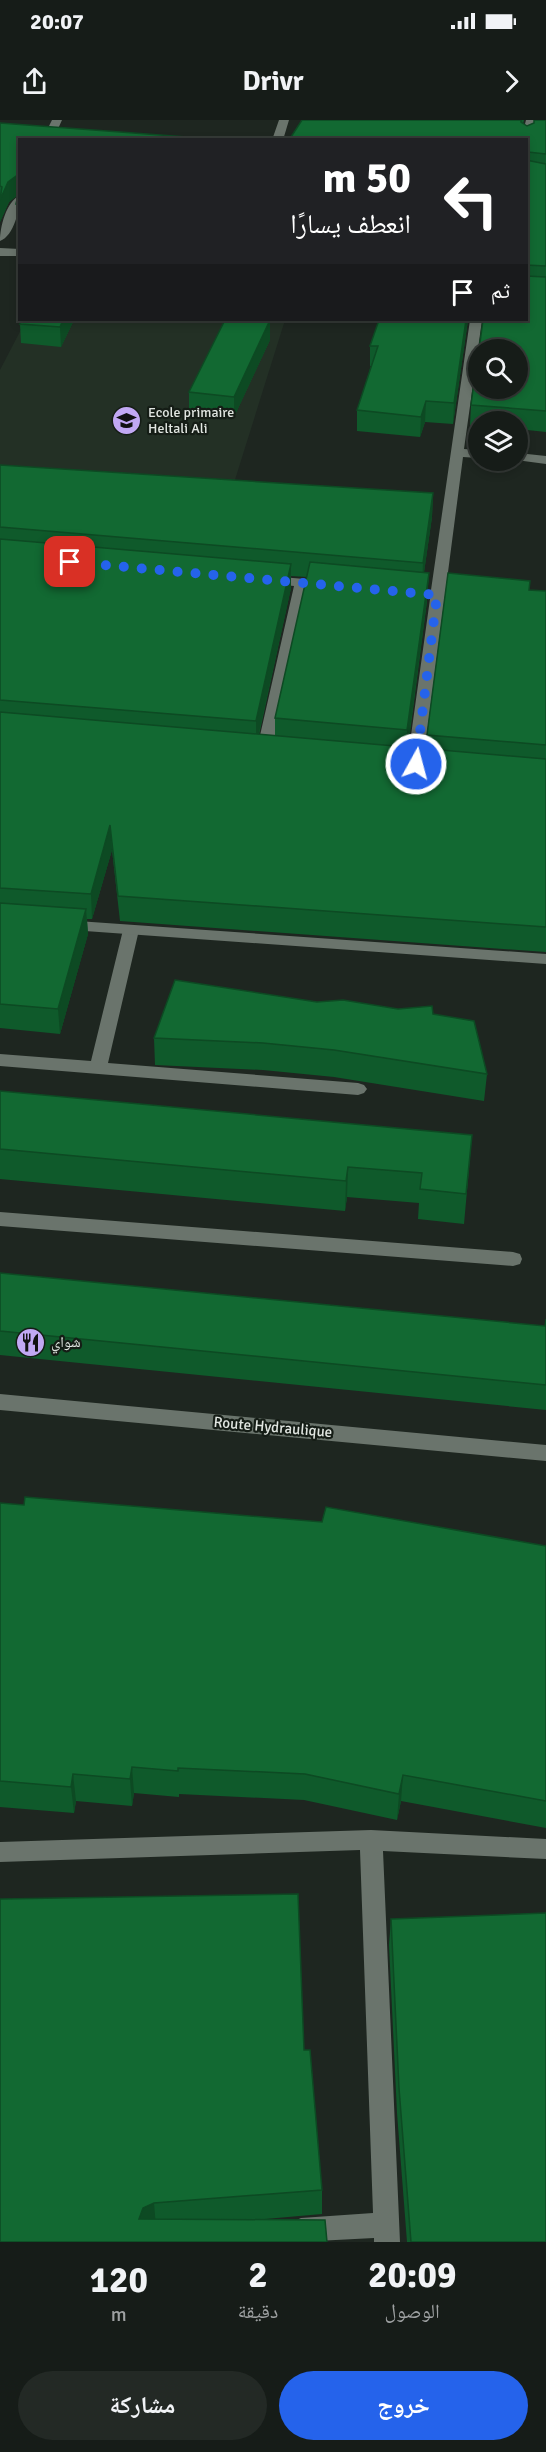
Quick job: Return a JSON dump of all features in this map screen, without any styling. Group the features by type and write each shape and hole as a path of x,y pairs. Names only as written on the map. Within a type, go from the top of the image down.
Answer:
{"street":[{"path":"48,138 57,120"},
{"path":"278,138 284,120"},
{"path":"526,138 531,120"},
{"path":"0,238 18,202"},
{"path":"0,252 18,253"},
{"path":"416,764 437,595 443,504 456,452 476,321"},
{"path":"456,452 468,453"},
{"path":"528,458 546,460"},
{"path":"255,579 347,587"},
{"path":"264,753 302,583"},
{"path":"392,591 437,595"},
{"path":"48,924 546,959"},
{"path":"98,1068 131,930"},
{"path":"0,1060 358,1089"},
{"path":"0,1219 513,1259"},
{"name":"Route Hydraulique","path":"0,1402 546,1453"},
{"path":"282,2232 386,2233 371,1840"},
{"path":"0,1852 371,1840 546,1849"}],"shaded area":[{"name":"Ecole primaire Heltali Ali","path":"25,321 285,321 234,483 0,470 0,370"}],"building":[{"path":"302,120 521,120 527,126 534,123 534,120 546,120 546,154 528,152 528,138 290,138"},
{"path":"0,123 200,138 18,138 18,175 8,182 0,200 2,187 0,186"},
{"path":"528,160 546,164 546,266 528,265"},
{"path":"528,276 546,277 546,411 471,405 472,399 528,399 528,339 480,339 483,321 528,321"},
{"path":"22,321 63,321 60,327 20,324"},
{"path":"224,321 270,321 234,397 189,392"},
{"path":"379,321 466,321 454,403 426,401 421,417 357,410 378,346 370,346"},
{"path":"0,465 433,493 423,563 0,527"},
{"path":"0,539 291,564 256,721 0,700"},
{"path":"310,562 429,573 407,730 275,718"},
{"path":"448,573 530,581 529,590 546,591 546,745 427,735"},
{"path":"0,712 546,759 546,927 118,896 110,825 91,894 0,888"},
{"path":"0,903 86,909 58,1009 0,1004"},
{"path":"175,980 317,1002 343,1000 398,1009 432,1006 433,1014 474,1021 487,1074 334,1050 263,1043 154,1038"},
{"path":"0,1091 472,1135 466,1194 420,1189 422,1173 348,1167 346,1181 0,1149"},
{"path":"0,1273 545,1326 546,1319 546,1385 0,1331"},
{"path":"25,1497 322,1522 326,1507 546,1546 546,1801 403,1775 399,1794 305,1774 178,1768 178,1771 132,1767 130,1779 73,1774 71,1787 0,1781 0,1503 24,1505"},
{"path":"298,1894 304,2050 310,2050 322,2190 154,2203 143,2208 139,2219 325,2220 327,2242 0,2242 0,1899"},
{"path":"546,1913 546,2242 411,2242 399,2088 391,1919"}],"place":[{"name":"Ecole primaire Heltali Ali","path":"127,420"},
{"name":"شواي","path":"30,1342"}],"route":[{"path":"70,562 437,595 416,764"}]}
